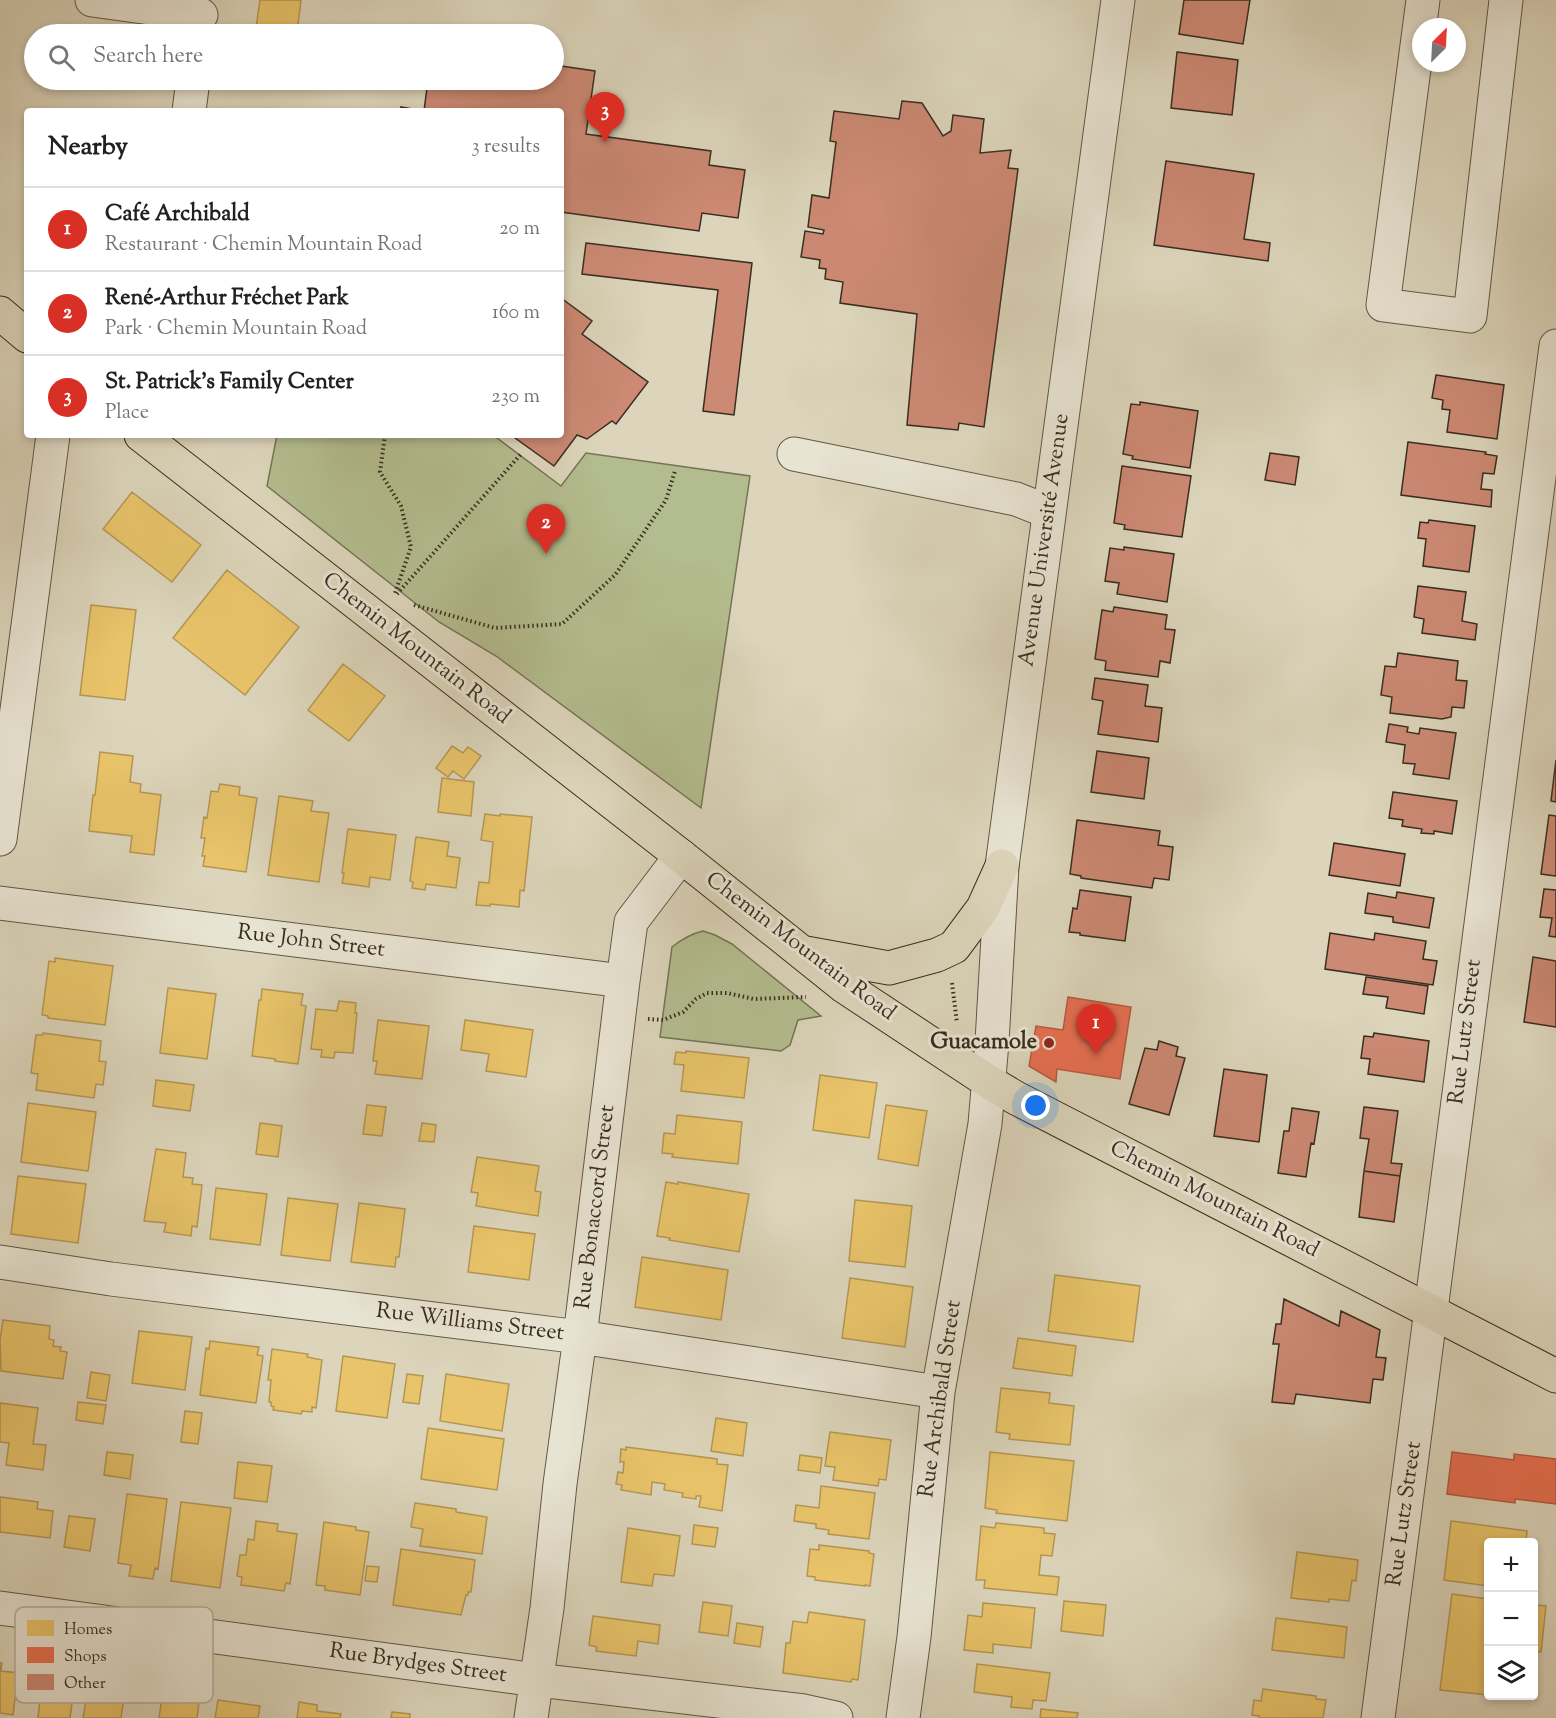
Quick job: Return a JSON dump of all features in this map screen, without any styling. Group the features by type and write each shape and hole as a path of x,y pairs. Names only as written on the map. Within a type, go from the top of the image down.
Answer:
{"main road":[{"path":"0,313 24,333"},
{"name":"Chemin Mountain Road","path":"145,438 681,856 845,987 1016,1098 1556,1376"},
{"path":"801,952 889,968 937,955 954,946 983,908 1002,866"}],"street":[{"path":"92,0 201,16"},
{"name":"Avenue Université Avenue","path":"989,1082 1002,866 1118,0"},
{"path":"1423,0 1383,305 1470,316 1506,0"},
{"path":"189,108 192,90"},
{"name":"Rue Lutz Street","path":"1378,1718 1556,346"},
{"path":"0,839 53,438"},
{"path":"794,454 1016,499 1049,512"},
{"name":"Rue Bonaccord Street","path":"531,1718 547,1608 560,1484 631,922 681,856"},
{"name":"Rue John Street","path":"0,903 622,981"},
{"name":"Rue Archibald Street","path":"903,1718 914,1638 938,1392 985,1124 989,1082"},
{"name":"Rue Williams Street","path":"0,1262 111,1279 580,1337 938,1392"},
{"name":"Rue Brydges Street","path":"0,1608 15,1610"},
{"name":"Rue Brydges Street","path":"213,1637 537,1680 804,1712 836,1718"}],"path":[{"path":"385,438 380,472 401,506 411,547 393,599 521,454"},
{"path":"404,603 495,628 562,624 615,575 666,500 675,471"},
{"path":"951,980 958,1027"},
{"path":"648,1019 663,1020 683,1012 696,999 707,993 727,993 753,999 807,997"}],"green space":[{"path":"276,438 497,438 561,486 586,453 750,476 701,808 496,656 439,622 267,486"},
{"path":"703,931 732,944 821,1016 798,1020 790,1045 781,1051 660,1037 672,947 686,937"}],"building: Homes":[{"path":"260,0 301,0 298,24 257,24"},
{"path":"132,492 201,545 172,582 103,529"},
{"path":"227,570 299,627 245,695 173,638"},
{"path":"91,605 136,610 125,700 80,695"},
{"path":"343,664 385,696 349,741 308,710"},
{"path":"452,746 463,753 468,747 481,756 464,779 453,771 448,777 436,768"},
{"path":"100,752 133,756 130,782 141,784 140,792 161,795 154,855 130,852 132,836 89,831"},
{"path":"442,778 474,782 471,816 438,812"},
{"path":"220,784 240,787 239,795 257,798 246,872 203,866 205,838 201,838 204,817 207,818 211,791 218,792"},
{"path":"279,796 313,801 311,811 329,813 319,882 268,875"},
{"path":"485,814 532,817 524,891 520,890 519,907 476,905 479,882 489,883 493,842 481,840"},
{"path":"348,829 396,835 390,880 370,877 369,887 342,883"},
{"path":"416,837 449,842 447,856 460,858 456,888 426,884 425,890 412,888 413,882 410,881"},
{"path":"55,958 113,966 105,1025 48,1018 42,1015 49,961 55,962"},
{"path":"168,988 216,994 207,1059 160,1053"},
{"path":"262,989 303,994 301,1005 306,1006 298,1064 252,1056"},
{"path":"339,1001 356,1003 353,1053 335,1052 334,1058 321,1057 322,1050 311,1049 316,1009 337,1011"},
{"path":"378,1020 429,1026 422,1079 375,1074 377,1061 373,1061"},
{"path":"465,1020 533,1030 526,1077 486,1071 489,1054 461,1050"},
{"path":"43,1033 101,1041 99,1061 106,1062 103,1085 96,1084 94,1098 36,1090 38,1074 31,1073 36,1035 43,1035"},
{"path":"686,1051 749,1058 744,1098 681,1091 684,1065 674,1064 676,1052 686,1053"},
{"path":"820,1075 877,1083 869,1138 813,1130"},
{"path":"156,1080 194,1085 190,1111 153,1106"},
{"path":"28,1103 96,1112 88,1171 21,1162"},
{"path":"367,1105 386,1107 382,1136 363,1134"},
{"path":"886,1105 927,1111 918,1166 878,1159"},
{"path":"677,1115 742,1122 738,1164 672,1157 673,1154 662,1153 664,1133 675,1134"},
{"path":"260,1123 282,1126 278,1157 256,1154"},
{"path":"422,1123 436,1125 434,1142 419,1141"},
{"path":"156,1149 186,1153 183,1177 193,1178 192,1184 202,1185 197,1227 192,1226 191,1236 164,1232 166,1223 144,1221"},
{"path":"477,1157 539,1166 535,1191 541,1192 538,1216 476,1206 478,1193 471,1192"},
{"path":"18,1176 86,1184 78,1243 11,1234"},
{"path":"666,1182 749,1194 739,1252 657,1236"},
{"path":"216,1188 267,1194 260,1245 210,1239"},
{"path":"288,1198 338,1204 330,1261 281,1255"},
{"path":"855,1200 912,1206 905,1267 849,1261"},
{"path":"359,1203 405,1209 399,1257 396,1257 395,1267 351,1262"},
{"path":"474,1226 535,1234 529,1280 468,1272"},
{"path":"642,1257 728,1270 721,1320 635,1307"},
{"path":"1055,1275 1140,1286 1133,1342 1048,1331"},
{"path":"850,1278 913,1287 905,1347 842,1338"},
{"path":"3,1320 50,1326 49,1339 54,1340 53,1346 61,1347 60,1351 67,1352 63,1379 1,1371 0,1340"},
{"path":"139,1331 192,1337 185,1390 132,1383"},
{"path":"1018,1338 1076,1346 1072,1376 1013,1368"},
{"path":"210,1341 259,1347 257,1355 263,1356 256,1403 200,1395 206,1348 209,1349"},
{"path":"272,1349 308,1354 307,1357 322,1360 316,1408 312,1407 312,1412 302,1411 301,1414 273,1410 274,1407 269,1402 271,1380 268,1380"},
{"path":"343,1356 395,1364 387,1418 336,1411"},
{"path":"91,1372 110,1375 106,1401 87,1398"},
{"path":"407,1374 423,1376 419,1404 403,1402"},
{"path":"446,1374 509,1384 502,1431 440,1421"},
{"path":"1001,1388 1050,1393 1049,1403 1074,1406 1070,1445 1009,1439 1010,1434 996,1432"},
{"path":"78,1402 106,1405 103,1424 76,1420"},
{"path":"0,1403 38,1408 33,1444 46,1445 43,1470 6,1465 9,1443 0,1442"},
{"path":"185,1411 202,1413 198,1444 181,1442"},
{"path":"716,1418 747,1423 743,1456 711,1451"},
{"path":"428,1428 504,1439 497,1490 421,1479"},
{"path":"830,1432 891,1440 886,1480 879,1479 878,1486 833,1480 835,1467 825,1466"},
{"path":"626,1447 717,1459 717,1464 728,1465 722,1511 699,1507 701,1496 696,1496 696,1499 682,1497 683,1493 664,1490 665,1484 652,1482 651,1495 621,1490 622,1485 616,1484 618,1472 623,1473 624,1462 620,1462 621,1449 626,1450"},
{"path":"107,1452 133,1455 130,1479 104,1475"},
{"path":"990,1452 1074,1461 1067,1521 996,1513 997,1510 985,1508"},
{"path":"800,1455 822,1458 820,1473 798,1470"},
{"path":"238,1462 272,1466 267,1502 234,1498"},
{"path":"821,1486 875,1493 869,1539 828,1534 829,1530 816,1528 816,1524 794,1521 796,1505 819,1508"},
{"path":"127,1494 167,1499 158,1569 155,1568 153,1579 129,1576 131,1565 118,1563"},
{"path":"0,1497 38,1502 37,1509 53,1511 50,1538 0,1532"},
{"path":"181,1502 231,1508 220,1588 171,1581"},
{"path":"415,1503 456,1509 456,1512 487,1517 482,1554 420,1546 423,1529 411,1527"},
{"path":"69,1516 95,1519 90,1551 64,1547"},
{"path":"256,1521 278,1524 277,1531 297,1534 290,1584 286,1583 284,1591 241,1585 242,1577 237,1576 240,1555 246,1555 248,1539 254,1540"},
{"path":"1451,1521 1527,1531 1526,1538 1484,1538 1484,1585 1444,1580"},
{"path":"324,1522 356,1527 356,1530 369,1532 360,1595 325,1590 325,1586 316,1585"},
{"path":"996,1523 1044,1528 1044,1533 1055,1534 1052,1556 1041,1555 1039,1575 1059,1577 1057,1595 984,1588 985,1580 976,1580 981,1526 995,1528"},
{"path":"694,1525 718,1528 715,1547 692,1544"},
{"path":"628,1528 680,1536 674,1576 654,1574 652,1586 621,1582"},
{"path":"819,1545 869,1551 874,1554 870,1586 815,1580 815,1577 807,1576 810,1549 819,1550"},
{"path":"401,1549 475,1560 471,1592 466,1595 461,1615 393,1605"},
{"path":"1297,1552 1358,1560 1356,1581 1352,1580 1349,1601 1329,1599 1329,1602 1291,1598"},
{"path":"367,1566 379,1567 377,1582 365,1581"},
{"path":"1452,1594 1484,1598 1484,1695 1440,1690"},
{"path":"1064,1601 1106,1605 1103,1636 1061,1631"},
{"path":"703,1602 732,1606 728,1636 699,1632"},
{"path":"983,1603 1035,1608 1031,1648 993,1644 993,1653 964,1650 968,1615 982,1617"},
{"path":"1538,1605 1546,1606 1541,1652 1538,1652"},
{"path":"809,1612 865,1620 858,1680 852,1679 851,1682 783,1673 786,1643 790,1643 793,1621 807,1623"},
{"path":"593,1616 660,1625 658,1644 638,1641 636,1656 596,1651 597,1647 589,1645"},
{"path":"1276,1618 1347,1627 1344,1658 1272,1650"},
{"path":"737,1623 763,1627 760,1647 734,1643"},
{"path":"0,1663 2,1663 1,1671 15,1673 15,1698 13,1715 0,1713"},
{"path":"977,1664 1050,1673 1046,1701 1033,1700 1032,1709 1011,1707 1012,1697 974,1692"},
{"path":"1263,1689 1316,1696 1316,1699 1326,1700 1323,1718 1259,1718 1259,1716 1252,1715 1254,1700 1261,1701"},
{"path":"218,1700 260,1706 258,1718 215,1718"},
{"path":"299,1702 317,1705 317,1711 341,1714 340,1718 297,1718"},
{"path":"40,1703 72,1703 70,1718 38,1718"},
{"path":"86,1703 123,1703 121,1718 83,1718"},
{"path":"161,1703 199,1703 197,1718 159,1718"},
{"path":"1041,1709 1078,1713 1077,1718 1040,1718"},
{"path":"392,1712 410,1714 410,1718 391,1718"}],"building: Shops":[{"path":"1068,997 1131,1007 1120,1079 1057,1069 1056,1082 1029,1066 1036,1026 1063,1030"},
{"path":"1452,1452 1514,1460 1514,1454 1556,1459 1556,1504 1515,1499 1515,1503 1447,1494"}],"building: Other":[{"path":"1184,0 1250,0 1243,44 1179,34"},
{"path":"1177,52 1238,60 1232,115 1171,108"},
{"path":"564,66 595,71 586,134 711,151 709,165 745,170 738,218 702,213 699,231 564,212 564,108 424,108 427,90 564,90"},
{"path":"902,101 922,103 943,136 951,131 953,115 984,119 980,153 1011,150 1008,168 1018,169 984,427 959,423 958,430 907,425 917,314 840,303 843,282 825,279 826,269 819,268 820,260 801,257 805,231 823,234 824,230 808,227 812,195 829,198 836,142 830,141 834,111 899,119"},
{"path":"1166,161 1254,174 1244,239 1270,243 1268,261 1154,245"},
{"path":"586,243 752,263 734,415 703,411 718,290 582,274"},
{"path":"564,300 592,321 582,334 648,382 616,424 612,421 587,439 577,435 554,466 515,438 564,438"},
{"path":"1436,375 1504,385 1497,439 1447,432 1450,410 1442,409 1443,400 1432,398"},
{"path":"1140,402 1198,411 1190,468 1132,459 1133,456 1123,454 1131,404 1140,405"},
{"path":"1408,442 1486,452 1485,454 1497,456 1494,474 1483,473 1481,489 1492,490 1491,507 1401,495"},
{"path":"1270,453 1299,457 1295,485 1265,480"},
{"path":"1122,466 1191,476 1182,537 1124,529 1125,525 1114,523"},
{"path":"1429,520 1475,526 1469,572 1423,566 1426,539 1418,538 1420,522 1428,523"},
{"path":"1124,547 1174,554 1167,602 1117,594 1119,583 1105,581 1110,548 1124,550"},
{"path":"1418,586 1466,592 1462,621 1477,624 1475,640 1422,633 1424,619 1414,617"},
{"path":"1114,607 1167,615 1165,629 1175,630 1170,663 1160,661 1158,677 1105,670 1106,661 1095,659 1102,610 1113,612"},
{"path":"1398,653 1458,661 1456,680 1467,681 1464,708 1452,707 1451,717 1442,719 1390,713 1392,697 1381,695 1385,666 1396,667"},
{"path":"1095,678 1148,685 1145,706 1162,708 1158,742 1098,734 1103,701 1092,699"},
{"path":"1389,724 1408,727 1407,732 1419,734 1420,728 1456,733 1449,779 1413,774 1415,764 1403,763 1405,745 1386,742"},
{"path":"1097,751 1149,758 1144,799 1091,792"},
{"path":"1556,760 1556,802 1551,801"},
{"path":"1393,792 1457,801 1452,834 1434,831 1434,834 1421,833 1422,829 1402,826 1403,820 1389,818"},
{"path":"1549,815 1556,816 1556,876 1541,874"},
{"path":"1077,820 1160,831 1158,845 1173,847 1169,880 1154,878 1152,888 1081,878 1081,876 1070,874"},
{"path":"1334,843 1405,854 1400,886 1329,875"},
{"path":"1544,889 1556,890 1556,937 1549,936 1552,918 1540,917"},
{"path":"1080,890 1131,897 1125,941 1069,932 1073,908 1077,909"},
{"path":"1397,892 1434,898 1429,928 1393,922 1393,917 1365,913 1368,893 1396,898"},
{"path":"1330,933 1374,940 1375,933 1426,941 1423,959 1437,961 1433,985 1325,969"},
{"path":"1533,957 1556,961 1556,1027 1524,1022"},
{"path":"1366,977 1428,986 1424,1014 1386,1008 1388,997 1363,994"},
{"path":"1374,1033 1429,1041 1424,1082 1368,1074 1370,1059 1361,1058 1364,1036 1373,1037"},
{"path":"1159,1041 1178,1047 1176,1056 1185,1058 1169,1115 1129,1104 1145,1048 1157,1050"},
{"path":"1224,1069 1267,1075 1259,1142 1214,1136"},
{"path":"1364,1107 1398,1111 1391,1163 1402,1164 1400,1176 1364,1171 1369,1139 1360,1138"},
{"path":"1292,1108 1319,1112 1306,1177 1278,1173 1284,1131 1289,1131"},
{"path":"1364,1171 1400,1176 1394,1222 1359,1217"},
{"path":"1284,1299 1339,1326 1341,1311 1380,1330 1376,1357 1386,1358 1383,1380 1373,1379 1370,1403 1296,1394 1294,1404 1272,1402 1279,1344 1273,1344 1276,1324 1281,1324"}],"place":[{"name":"St. Patrick's Family Center","path":"605,142"},
{"name":"René-Arthur Fréchet Park","path":"546,554"},
{"name":"Guacamole","path":"1049,1043"},
{"name":"Café Archibald","path":"1096,1054"}]}
